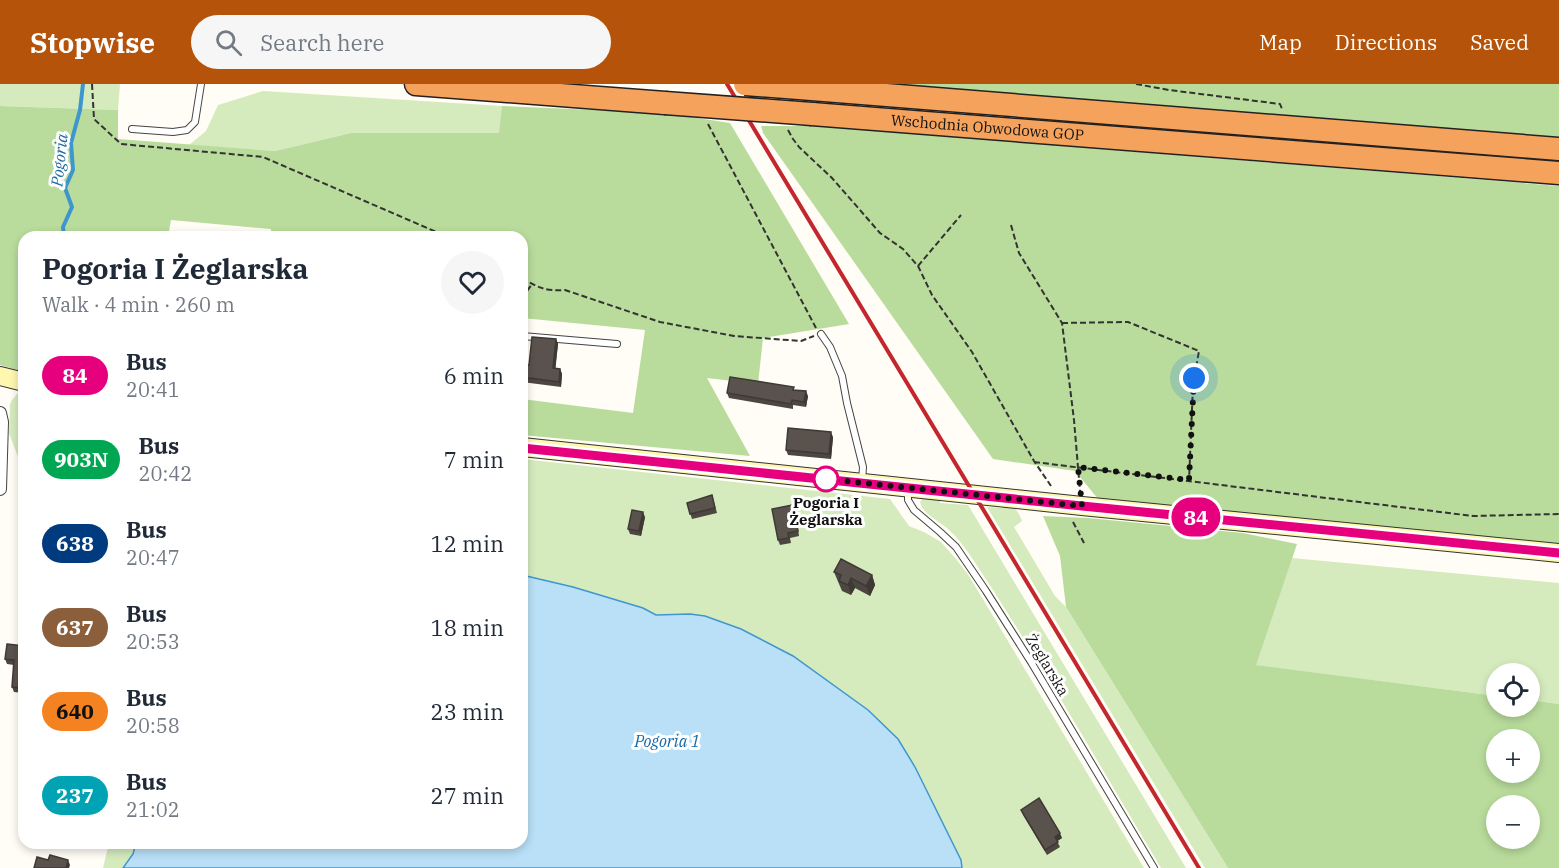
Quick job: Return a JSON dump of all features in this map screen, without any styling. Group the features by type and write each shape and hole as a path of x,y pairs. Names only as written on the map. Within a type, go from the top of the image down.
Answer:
{"highway":[{"name":"Wschodnia Obwodowa GOP","path":"416,84 1559,173"},
{"name":"Wschodnia Obwodowa GOP","path":"745,84 1559,149"}],"street":[{"path":"1,380 18,381"},
{"path":"0,413 2,422 0,489"},
{"path":"528,448 1559,553"}],"lane":[{"path":"132,129 173,132 187,130 195,122 201,84"},
{"path":"820,334 831,347 842,376 863,468 862,483"},
{"path":"528,337 617,344"},
{"name":"Żeglarska","path":"908,488 908,500 914,510 956,547 1003,616 1154,868"}],"path":[{"path":"92,84 94,119 121,144 263,157 434,231"},
{"path":"1136,84 1280,104 1289,128"},
{"path":"528,282 539,288 552,291 565,290 660,322 734,336 801,340 820,334 704,116"},
{"path":"788,130 799,147 832,178 880,232 903,249 918,266 932,295 972,352 1034,461 1073,505"},
{"path":"918,266 961,214"},
{"path":"1011,225 1019,253 1062,323 1078,467 1073,505 1084,543"},
{"path":"528,290 532,284"},
{"path":"1062,323 1128,322 1199,351 1193,385 1189,480"},
{"path":"1034,461 1473,516 1559,514"}],"green space":[{"path":"0,84 120,84 118,110 0,106"},
{"path":"866,84 1559,84 1559,137"},
{"path":"263,91 502,106 500,133 351,133 275,151 189,145 206,131 218,105"},
{"path":"0,106 118,110 118,139 275,151 351,133 499,133 502,106 665,113 730,123 849,324 763,338 758,384 707,378 750,456 528,436 528,400 633,413 645,330 528,319 528,231 271,231 271,229 171,220 169,231 18,231 18,370 0,365"},
{"path":"761,126 820,126 1559,186 1559,545 1099,500 1075,471 993,459 763,133"},
{"path":"18,394 18,457 9,433 12,400"},
{"path":"528,460 890,499 909,526 941,542 969,576 1144,868 962,868 961,860 868,710 793,656 741,629 705,616 656,615 643,608 528,576"},
{"path":"924,497 940,498 940,503 968,505 1186,868 1161,868 997,596 958,540 922,507 920,502"},
{"path":"1003,504 1013,507 1019,514 1022,521 1014,527 1055,596 1066,607 1228,868 1205,868 987,507 1002,508"},
{"path":"1043,516 1088,518 1243,533 1297,544 1256,665 1486,695 1486,717 1540,717 1540,701 1559,704 1559,868 1228,868 1066,607 1060,556"},
{"path":"1292,558 1559,583 1559,704 1540,701 1540,663 1486,663 1486,695 1255,665"},
{"path":"108,849 134,849 123,868 103,868"}],"water":[{"name":"Pogoria 1","path":"528,576 643,608 656,615 705,616 741,629 793,656 868,710 898,739 915,767 961,860 962,868 123,868 134,849 528,849"}],"building":[{"path":"532,337 556,339 553,368 560,369 559,382 528,378"},
{"path":"730,377 806,391 804,402 792,400 791,404 727,393"},
{"path":"788,428 831,432 829,454 786,450"},
{"path":"712,495 715,508 690,514 687,503"},
{"path":"793,505 798,531 788,533 789,538 778,540 772,509"},
{"path":"632,510 643,512 639,531 628,529"},
{"path":"841,559 872,575 866,586 851,578 848,585 839,581 841,575 834,572"},
{"path":"7,644 18,645 18,688 12,687 14,660 5,659"},
{"path":"1039,798 1060,833 1055,837 1058,842 1045,850 1021,810"},
{"path":"50,855 68,860 66,868 34,868 37,857 48,860"}],"waterway":[{"name":"Pogoria","path":"63,231 72,207 65,188 73,170 71,143 80,110 83,84"}],"railway":[{"path":"727,84 1199,868"}],"bus line":[{"name":"84","path":"528,449 1559,553"}],"place":[{"name":"Pogoria I Żeglarska","path":"826,479"}],"route":[{"path":"826,479 1082,506 1078,467 1189,480 1194,378"}]}
